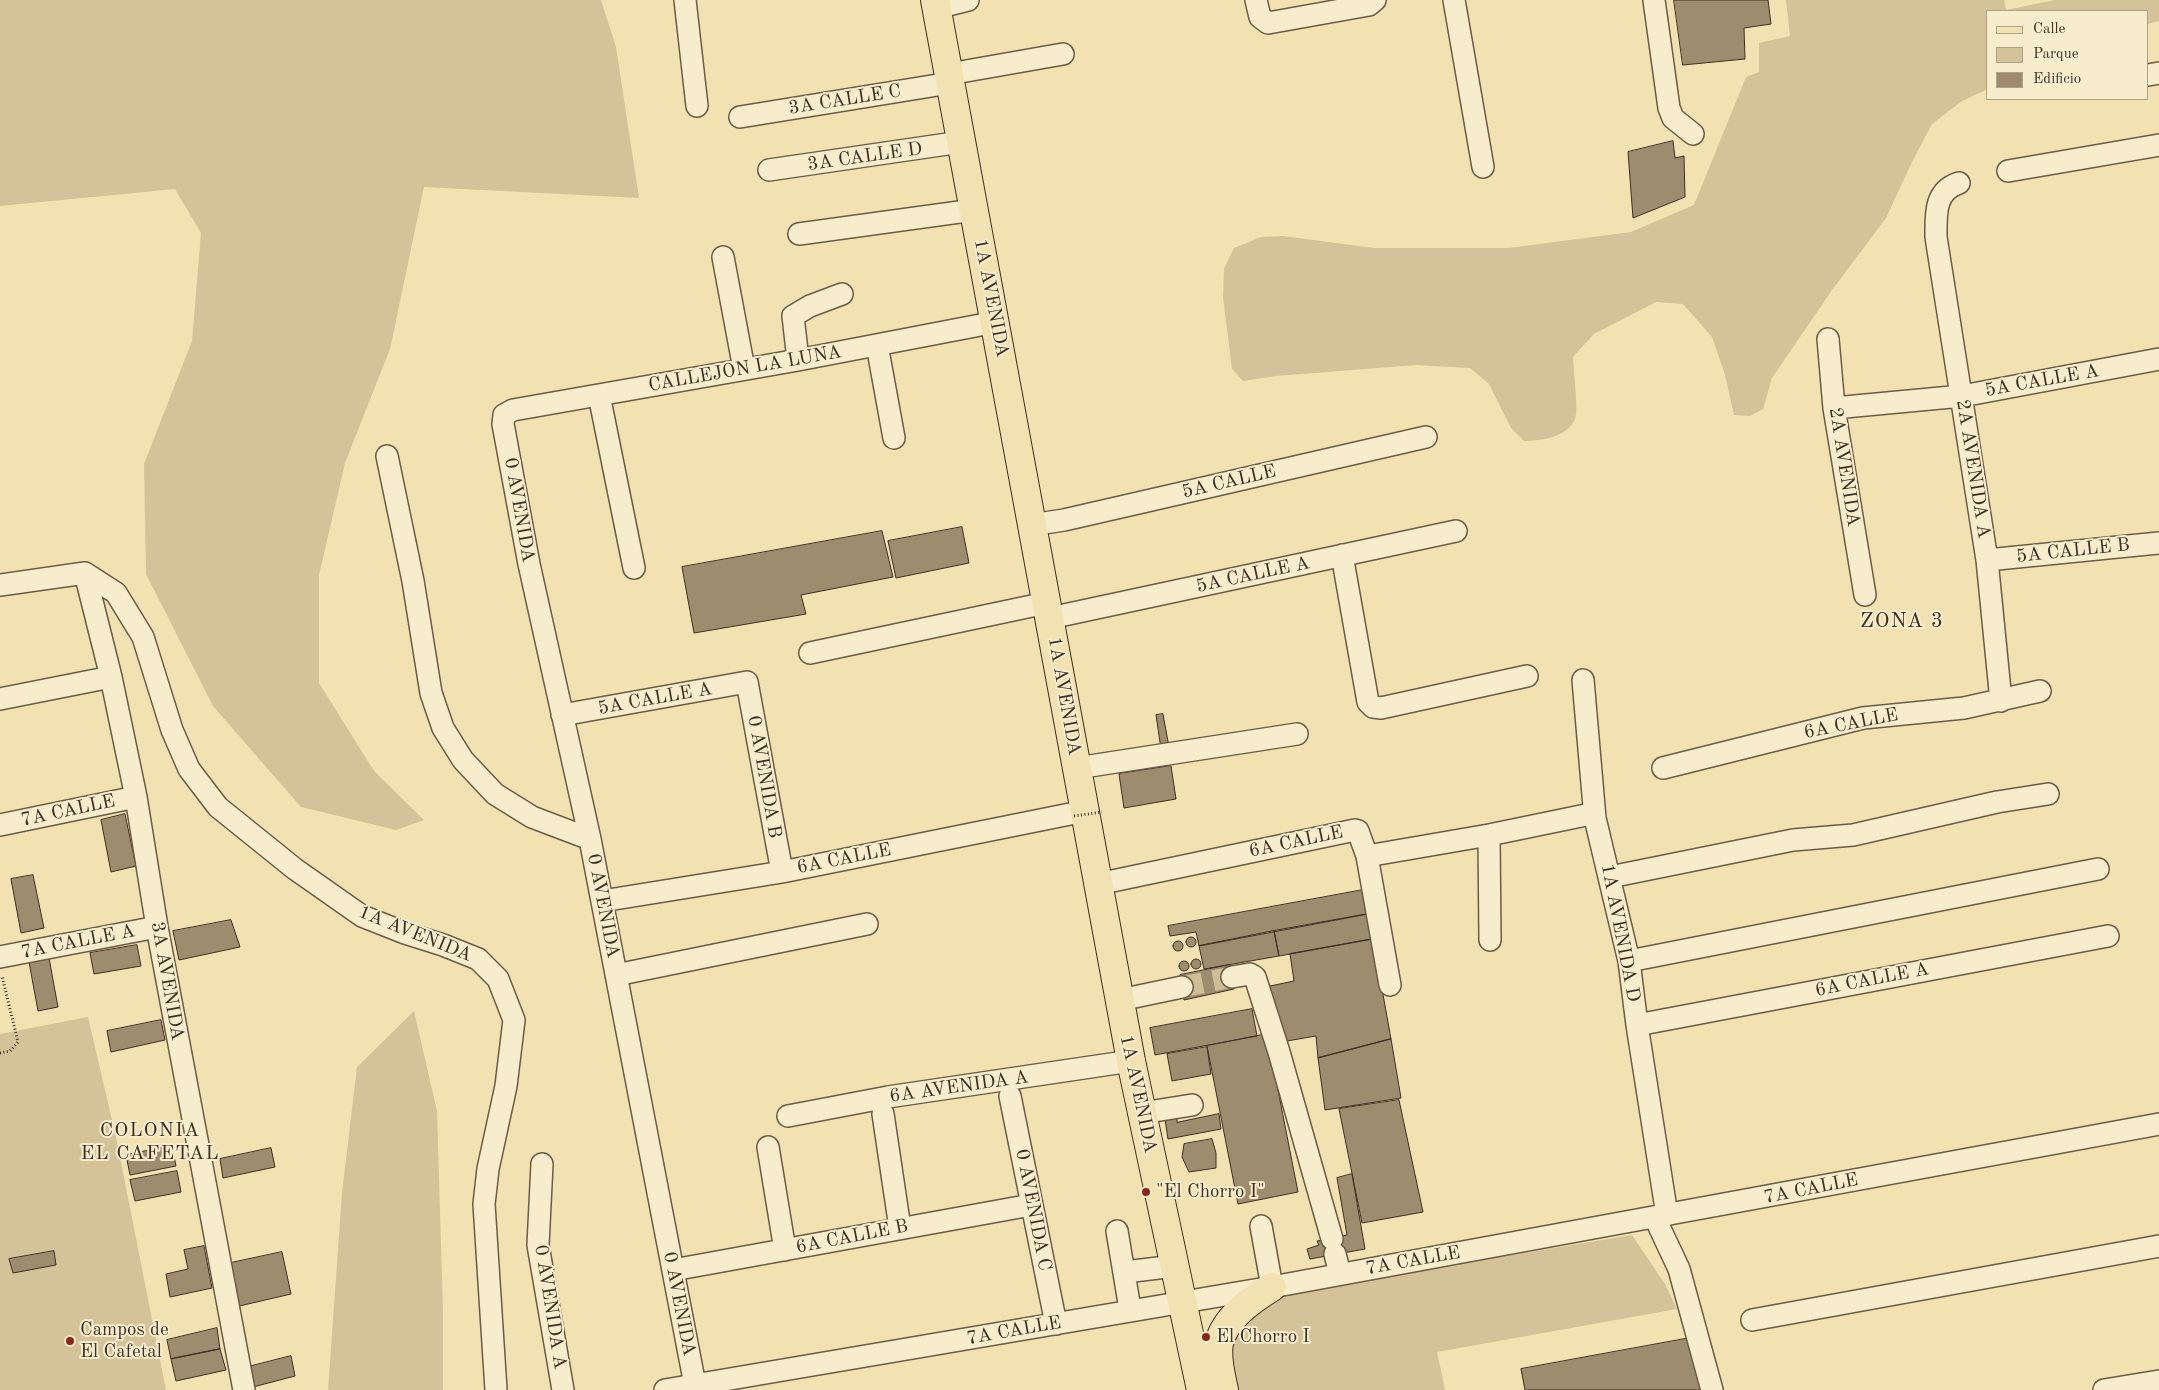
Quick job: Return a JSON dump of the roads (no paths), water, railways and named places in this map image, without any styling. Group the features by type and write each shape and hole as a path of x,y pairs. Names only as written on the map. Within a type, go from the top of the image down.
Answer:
{"main road":[{"name":"1A AVENIDA","path":"936,4 1077,768 1087,813 1098,884 1131,1061 1201,1390"},
{"path":"1224,1390 1219,1343 1227,1327 1250,1301 1272,1287"}],"street":[{"path":"684,0 697,106"},
{"path":"936,4 968,0"},
{"path":"1454,0 1483,167"},
{"path":"1654,0 1669,108 1673,118 1693,134"},
{"path":"1259,10 1268,23 1374,2"},
{"name":"3A CALLE C","path":"740,117 950,78 1063,54"},
{"name":"3A CALLE D","path":"769,170 961,142"},
{"path":"2008,171 2159,145"},
{"name":"2A AVENIDA A","path":"1959,183 1950,186 1939,198 1936,211 1936,237 1987,560 2001,701"},
{"path":"799,234 974,210"},
{"path":"723,257 744,369"},
{"path":"798,360 792,316 810,306 842,294"},
{"name":"CALLEJON LA LUNA","path":"504,424 504,415 513,410 798,360 996,322"},
{"name":"2A AVENIDA","path":"1828,339 1834,408 1865,594"},
{"path":"877,345 894,438"},
{"name":"5A CALLE A","path":"1834,408 1962,396 2159,359"},
{"path":"599,395 634,568"},
{"name":"0 AVENIDA","path":"504,424 529,564 590,839 695,1387"},
{"name":"5A CALLE","path":"1032,525 1064,520 1426,437"},
{"path":"388,456 413,581 431,693 443,728 462,760 495,794 532,817 590,839"},
{"name":"5A CALLE A","path":"1048,610 1342,555 1456,531"},
{"name":"5A CALLE B","path":"1987,560 2159,543"},
{"path":"1342,555 1368,702 1373,707 1381,708 1527,676"},
{"path":"0,585 85,573"},
{"name":"3A AVENIDA","path":"85,573 112,677 136,796 157,927 244,1390"},
{"name":"1A AVENIDA","path":"85,573 116,593 143,637 172,730 189,769 218,807 295,869 362,916 405,933 443,944 478,959 498,980 514,1020 506,1086 488,1169 484,1204 496,1390"},
{"path":"810,653 1048,610"},
{"path":"0,699 112,677"},
{"name":"1A AVENIDA D","path":"1583,680 1595,818 1630,961 1661,1216 1679,1270 1712,1390"},
{"name":"5A CALLE A","path":"562,715 747,682"},
{"name":"0 AVENIDA B","path":"747,682 782,872"},
{"name":"6A CALLE","path":"1663,768 1864,718 1964,708 2040,691"},
{"path":"1077,768 1296,734"},
{"path":"1610,877 1793,840 1853,835 1997,802 2048,794"},
{"name":"7A CALLE","path":"0,825 136,796"},
{"name":"6A CALLE","path":"602,901 782,872 1087,813"},
{"name":"6A CALLE","path":"1098,884 1355,830 1361,835 1367,856 1489,835 1586,815 1595,818"},
{"path":"1489,835 1490,940"},
{"path":"1367,856 1390,985"},
{"path":"1630,961 2098,869"},
{"path":"616,975 867,924"},
{"name":"7A CALLE A","path":"0,957 157,927"},
{"name":"6A CALLE A","path":"1637,1025 2108,936"},
{"path":"1232,977 1250,974 1255,977 1279,1052 1336,1256"},
{"path":"1120,1000 1182,988"},
{"name":"6A AVENIDA A","path":"788,1116 888,1097 1131,1061"},
{"name":"0 AVENIDA C","path":"1010,1096 1056,1324"},
{"path":"1142,1113 1192,1104"},
{"path":"883,1114 900,1228"},
{"name":"7A CALLE","path":"665,1390 695,1387 1056,1324 1130,1309 1272,1287 1336,1256 1661,1216 2159,1124"},
{"path":"768,1147 784,1250"},
{"name":"0 AVENIDA A","path":"542,1164 538,1245 563,1390"},
{"name":"6A CALLE B","path":"673,1270 1031,1205"},
{"path":"1261,1226 1272,1287"},
{"path":"1117,1231 1130,1309"},
{"path":"1752,1320 2159,1246"},
{"path":"1124,1272 1175,1266"},
{"path":"2104,1390 2159,1381"}],"tunnel":[{"path":"1182,987 1232,977"}],"place":[{"name":"\"El Chorro I\"","path":"1146,1192"},
{"name":"El Chorro I","path":"1206,1337"},
{"name":"Campos de El Cafetal","path":"70,1341"}],"district":[{"name":"ZONA 3","path":"1902,621"},
{"name":"COLONIA EL CAFETAL","path":"150,1142"}]}
